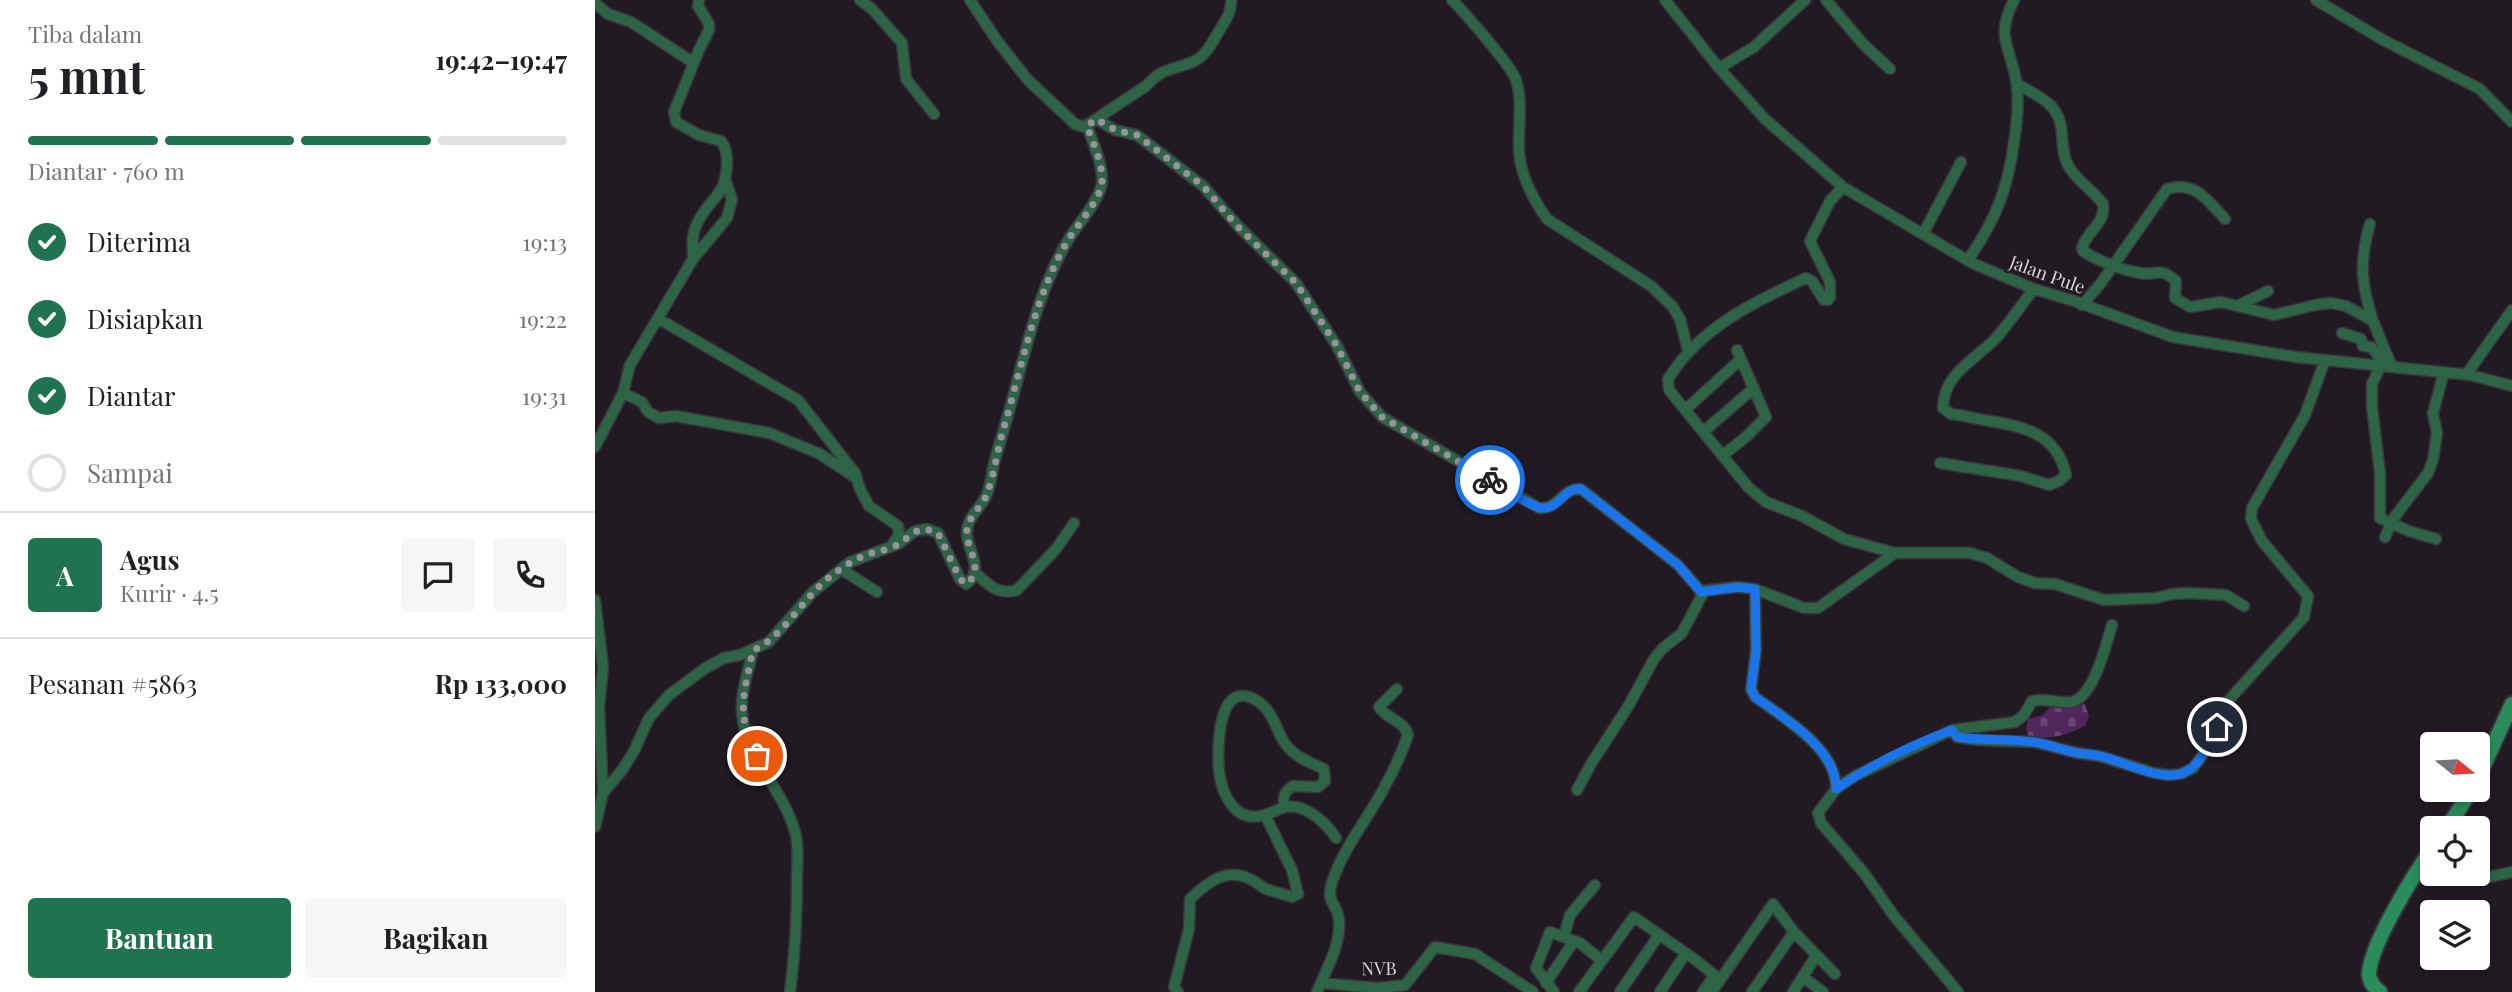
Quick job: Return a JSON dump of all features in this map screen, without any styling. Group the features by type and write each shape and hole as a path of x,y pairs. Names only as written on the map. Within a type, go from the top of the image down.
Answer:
{"main road":[{"path":"2490,752 2512,704"},
{"path":"2380,992 2370,982 2369,976 2374,954 2412,877 2420,871"}],"street":[{"path":"595,447 623,393 631,365 693,259 727,218 732,198 726,181 727,156 721,141 699,135 675,122 674,112 709,30 709,24 698,6 699,0"},
{"path":"860,0 872,9 902,43 906,79 934,114"},
{"path":"970,0 1028,80 1075,124 1092,122 1137,135 1203,186 1239,228 1296,283 1337,346 1360,392 1382,417 1539,508 1552,506 1570,490 1581,489 1678,565 1701,592 1699,604 1682,634 1662,649 1654,659 1625,714 1577,790"},
{"path":"1092,122 1146,86 1154,77 1172,67 1190,63 1207,51 1228,16 1231,0"},
{"path":"1453,0 1516,77 1519,151 1523,174 1539,208 1547,219 1650,286 1672,306 1680,319 1689,352"},
{"name":"Jalan Pule","path":"1665,0 1719,68 1765,119 1843,187 1968,260 2033,289 2173,337 2325,360 2466,374 2512,386"},
{"path":"1719,68 1753,47 1805,0"},
{"path":"1826,0 1863,44 1890,69"},
{"path":"1968,260 1988,231 2007,186 2017,124 2017,84 2003,37 2014,0"},
{"path":"2316,0 2383,40 2480,89 2512,122"},
{"path":"595,3 608,14 631,22 694,63"},
{"path":"2017,84 2054,107 2060,117 2067,165 2077,179 2103,204 2102,219 2082,248 2088,254 2140,273 2158,271 2167,274 2175,281 2175,298 2187,306 2216,302 2239,305 2274,315 2331,303 2346,306 2372,321"},
{"path":"603,793 623,769 649,718 669,695 724,658 753,650 769,642 813,592 841,569 867,554 890,549 915,531 927,529 938,533 963,583 968,583 974,572 975,559 967,538 967,528 971,517 987,494 994,461 1046,283 1069,238 1099,193 1102,183 1092,122"},
{"path":"1923,234 1961,162"},
{"path":"693,259 694,229 726,181"},
{"path":"2082,305 2167,190 2183,186 2193,188 2225,219"},
{"path":"1843,187 1830,201 1810,241 1830,282 1831,297 1824,300 1812,281 1806,278 1769,295 1732,316 1689,352 1668,379 1669,390 1748,487 1766,502 1802,516 1845,539 1895,553 1970,553 1987,558 2018,577 2035,583 2055,584 2104,600 2198,593 2226,595 2244,606"},
{"path":"2370,224 2363,247 2363,290 2372,321 2392,367"},
{"path":"1940,463 2021,476 2049,485 2066,475 2059,456 2034,432 2022,426 1951,415 1943,408 1946,390 1959,370 1996,338 2033,289"},
{"path":"2239,305 2268,291"},
{"path":"2466,374 2512,310"},
{"path":"659,319 798,400 857,478 869,506 898,526 899,534 890,549"},
{"path":"2342,334 2361,339 2363,346 2371,347 2381,366 2372,384 2380,473 2380,518 2409,531 2437,539"},
{"path":"1686,410 1738,355 1766,417 1722,456"},
{"path":"1952,730 1957,737 2034,742 2168,775 2181,774 2193,768 2202,756 2228,701 2304,617 2308,596 2262,541 2251,519 2252,508 2305,415 2325,360"},
{"path":"2385,537 2411,493 2421,485 2433,460 2437,433 2433,413 2444,372"},
{"path":"1704,431 1753,388"},
{"path":"623,393 642,402 648,412 659,418 676,416 769,433 820,454 857,478"},
{"path":"974,572 995,591 1009,593 1017,590 1056,550 1074,523"},
{"path":"1701,592 1738,587 1755,589 1804,608 1818,608 1895,553"},
{"path":"841,569 877,592"},
{"path":"1755,589 1756,651 1751,689 1755,697 1805,734 1836,776 1836,789"},
{"path":"595,600 603,667 600,708 603,793 595,827"},
{"path":"1958,992 1894,916 1864,873 1818,817 1820,808 1836,789 1855,776 1952,730 2015,722 2024,715 2032,701 2038,699 2061,703 2076,701 2082,697 2101,662 2112,625"},
{"path":"753,650 741,712 750,741 789,816 796,838 797,929 790,992"},
{"path":"1319,988 1338,933 1339,919 1328,898 1335,873 1345,850 1384,789 1408,735 1406,728 1383,714 1379,707 1397,689"},
{"path":"1286,807 1283,799 1288,788 1318,786 1325,781 1324,769 1303,761 1286,745 1274,721 1260,703 1246,697 1230,701 1218,733 1220,775 1225,794 1239,813 1250,818 1286,807 1297,807 1323,822 1336,838"},
{"path":"1178,992 1174,987 1189,929 1189,899 1206,883 1226,874 1236,874 1292,897 1298,894 1291,870 1265,815"},
{"path":"2490,877 2512,872"},
{"path":"1546,983 1569,938 1570,915 1595,885"},
{"path":"1703,992 1717,978 1773,904 1794,932 1835,974"},
{"path":"1579,992 1634,917 1717,978"},
{"path":"1554,992 1535,968 1550,932 1569,938 1601,960"},
{"path":"1752,992 1794,932"},
{"path":"1620,992 1659,935"},
{"name":"NVB","path":"1319,988 1405,985 1435,947 1475,954 1533,992"},
{"path":"1660,992 1686,953"},
{"path":"1793,992 1816,956"},
{"path":"1803,977 1823,992"},
{"path":"1712,992 1717,978"}],"green space":[{"path":"2061,700 2084,703 2089,715 2086,725 2058,736 2029,737 2026,729 2028,719 2043,715"}],"way so far":[{"path":"757,756 741,712 753,650 769,642 828,578 867,554 890,549 915,531 927,529 938,533 963,583 966,584 972,579 975,559 967,538 967,528 971,517 987,494 994,461 1046,283 1069,238 1099,193 1102,183 1099,159 1087,126 1096,119 1115,130 1137,135 1203,186 1239,228 1296,283 1337,346 1360,392 1382,417 1490,480"}],"route":[{"path":"1490,480 1539,508 1546,509 1570,490 1581,489 1678,565 1701,592 1738,587 1755,589 1756,651 1751,689 1755,697 1805,734 1836,776 1836,789 1889,758 1952,730 1957,737 2034,742 2099,756 2154,773 2181,774 2193,768 2217,727"}]}
